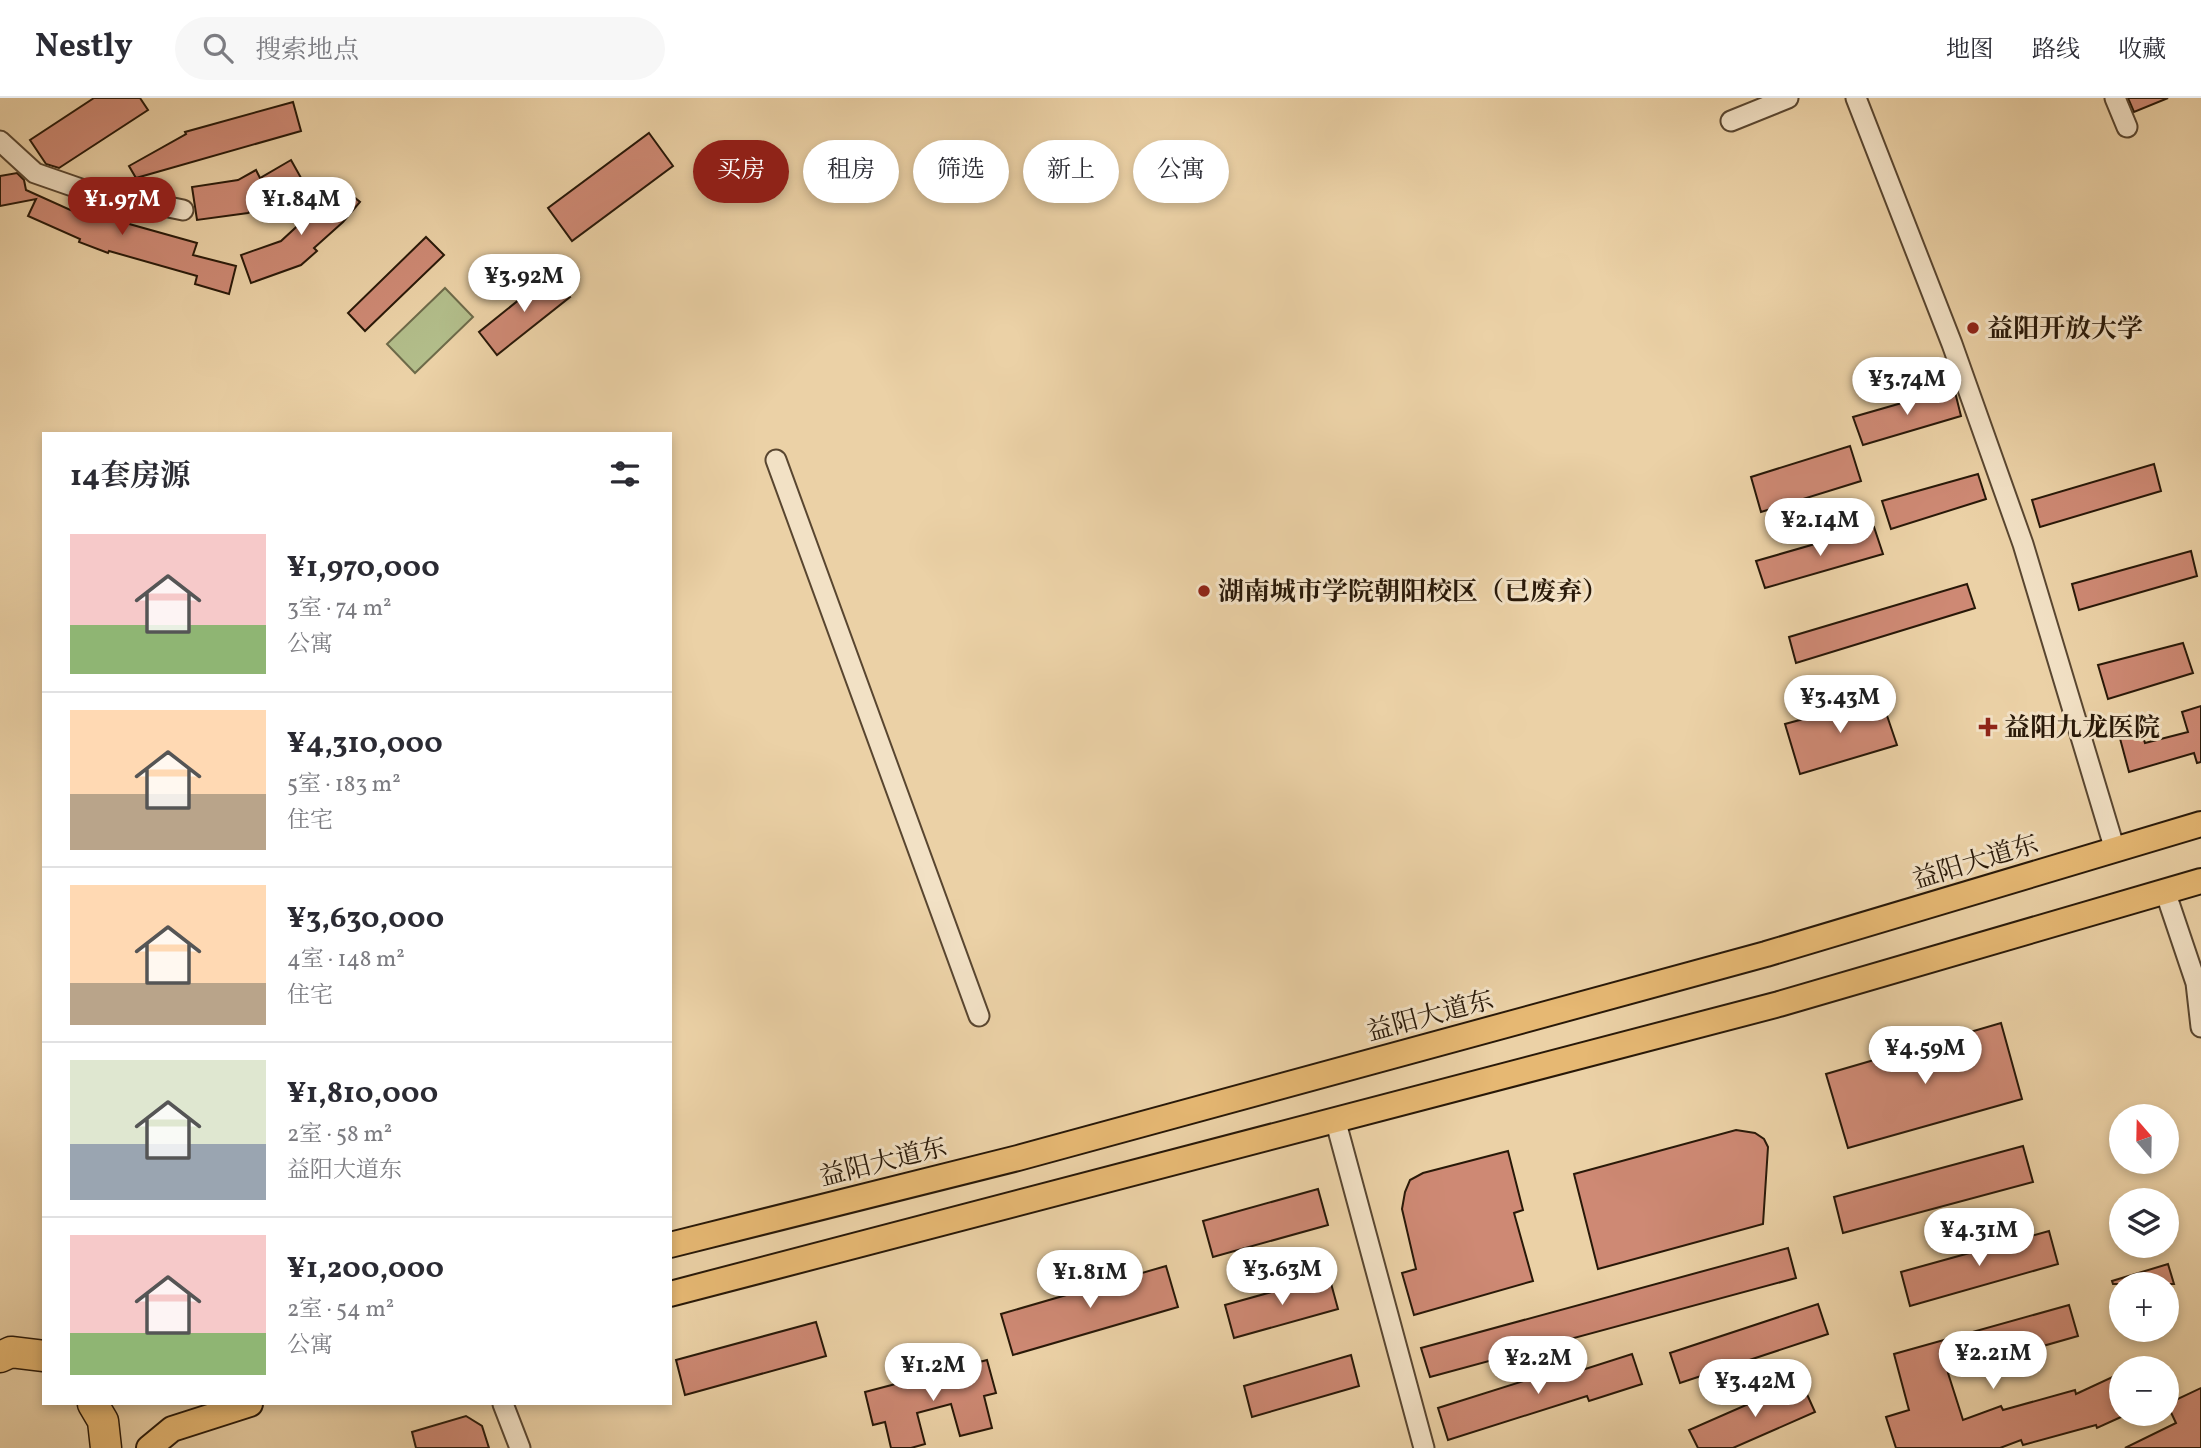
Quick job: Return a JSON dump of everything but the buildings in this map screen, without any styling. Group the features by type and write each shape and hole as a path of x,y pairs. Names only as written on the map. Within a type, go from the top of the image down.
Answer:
{"highway":[{"path":"0,1331 41,1355"},
{"path":"0,1357 11,1352 41,1355"},
{"path":"94,1405 103,1421 106,1448"}],"main road":[{"name":"益阳大道东","path":"672,1244 1018,1158 1726,965 2201,824"},
{"path":"672,1293 1779,1004 2201,881"},
{"path":"149,1448 172,1429 247,1405"}],"street":[{"path":"1731,121 1788,98"},
{"path":"1856,98 1952,344 2023,544 2115,850"},
{"path":"2115,98 2127,127"},
{"path":"0,141 35,173 81,190 183,210"},
{"path":"776,460 979,1016"},
{"path":"2165,891 2196,983 2201,1027"},
{"path":"1335,1119 1424,1448"},
{"path":"503,1405 520,1448"}],"green space":[{"path":"445,288 473,317 415,373 387,344"}],"place":[{"name":"益阳开放大学","path":"1973,328"},
{"name":"湖南城市学院朝阳校区（已废弃）","path":"1204,591"},
{"name":"益阳九龙医院","path":"1988,727"}]}
